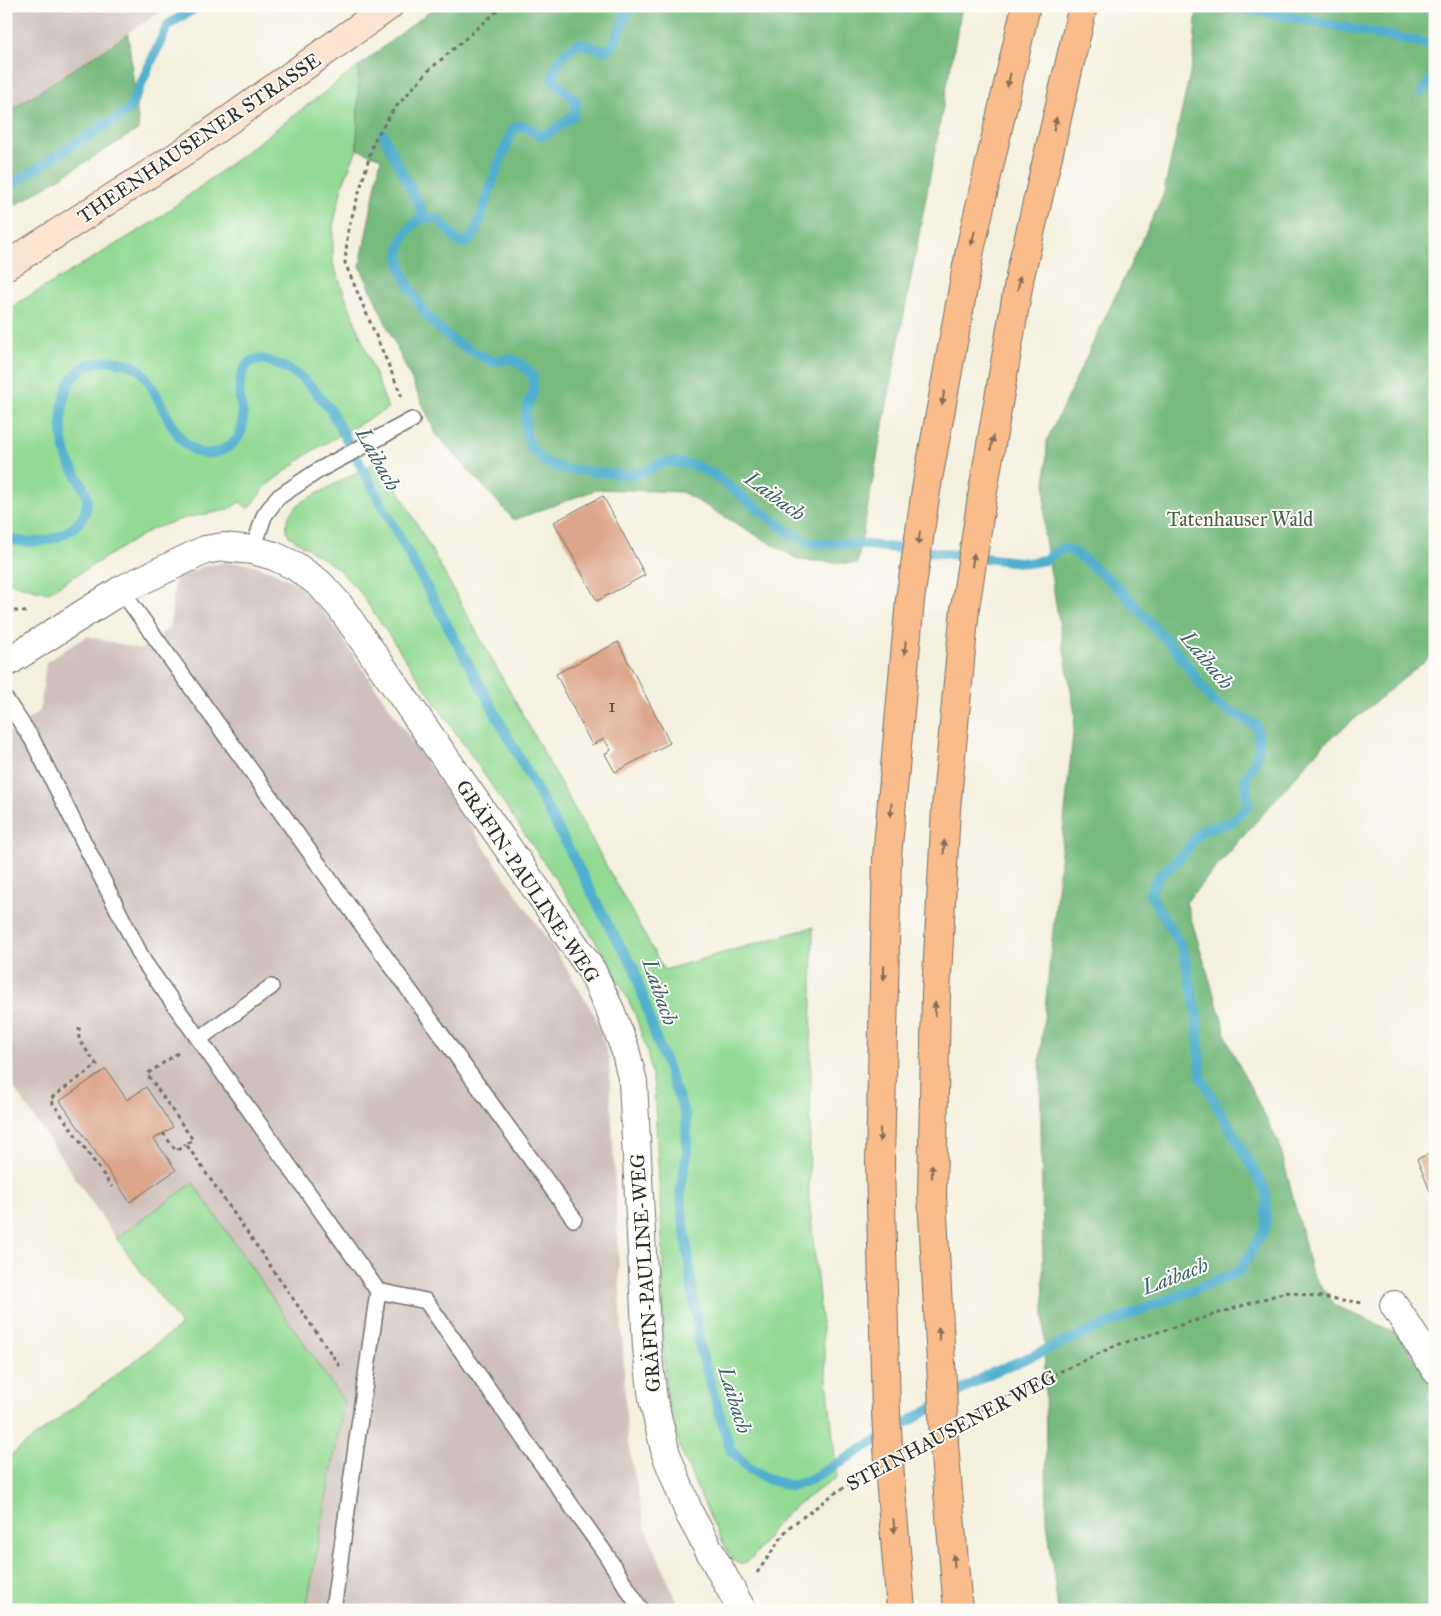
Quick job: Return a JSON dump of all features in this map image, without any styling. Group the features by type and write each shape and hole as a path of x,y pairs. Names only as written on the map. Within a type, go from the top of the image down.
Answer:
{"highway":[{"path":"901,1610 877,1477 886,1413 880,1162 887,857 910,600 926,490 970,250 1026,6"},
{"path":"958,1610 944,1444 932,1196 936,994 946,809 965,608 983,491 1020,276 1083,6"}],"main road":[{"name":"THEENHAUSENER STRASSE","path":"6,266 191,147 389,6"}],"street":[{"name":"GRÄFIN-PAULINE-WEG","path":"6,663 121,590 205,550 223,547 253,550 274,556 294,566 319,583 339,606 592,971 610,1010 625,1049 633,1082 647,1348 653,1399 666,1454 690,1515 740,1605"},
{"path":"1394,1305 1435,1370"}],"lane":[{"path":"253,550 264,516 277,498 319,470 412,420"},
{"path":"121,590 574,1219"},
{"path":"6,700 32,739 144,962 378,1291 426,1301 605,1553 641,1610"},
{"path":"199,1039 272,987"},
{"path":"333,1610 378,1291"}],"path":[{"path":"412,420 345,263 348,230 374,141 394,109 428,71 503,6"},
{"path":"79,1027 80,1040 97,1065 50,1099 112,1187"},
{"path":"163,1133 176,1151 193,1140 147,1074 199,1039"},
{"path":"186,1144 346,1374 366,1379"},
{"name":"STEINHAUSENER WEG","path":"967,1418 993,1403 1118,1345 1286,1292 1394,1305"},
{"name":"STEINHAUSENER WEG","path":"740,1605 788,1528 838,1491 877,1477"}],"shaded area":[{"path":"6,6 169,6 6,113"},
{"path":"225,562 251,564 276,573 298,585 318,603 562,961 595,1016 609,1059 627,1437 644,1523 680,1610 306,1610 344,1402 193,1184 116,1238 6,1076 6,735 40,711 46,662 87,636 140,649 170,627 175,580 202,567"}],"green space":[{"path":"436,6 962,6 857,564 799,560 682,492 598,489 514,520 436,434 360,266 381,158 357,149 359,66"},
{"name":"Tatenhauser Wald","path":"1197,6 1435,6 1435,653 1324,744 1186,902 1230,1047 1280,1146 1312,1274 1336,1306 1397,1333 1435,1386 1435,1610 1058,1610 1047,1520 1040,1058 1075,714 1044,534 1047,440 1163,196 1193,60"},
{"path":"128,34 139,129 6,211 6,113"},
{"path":"359,66 357,149 343,183 333,227 333,264 388,408 312,451 267,485 249,509 240,502 228,510 185,518 152,529 47,593 11,583 6,586 6,310 155,221"},
{"path":"381,459 664,970 813,927 809,1197 837,1478 789,1512 772,1530 756,1553 744,1563 732,1560 709,1515 682,1454 667,1399 663,1347 663,1259 654,1086 647,1051 635,1014 613,969 565,893 359,591 337,568 289,536 287,531 288,518 300,503"},
{"path":"193,1183 344,1402 306,1610 6,1610 6,1459 181,1325 116,1238"}],"building":[{"path":"603,496 645,575 597,601 554,522"},
{"path":"618,642 670,743 615,772 605,754 611,750 604,739 592,745 556,674"},
{"path":"106,1069 127,1100 146,1087 173,1127 154,1139 176,1170 130,1202 60,1101"},
{"path":"1435,1151 1435,1203 1417,1159"}],"waterway":[{"path":"6,188 129,110 168,25 198,6"},
{"name":"Laibach","path":"6,537 18,541 31,542 45,541 58,537 80,522 86,511 86,493 67,457 64,447 62,412 67,389 72,379 79,371 90,365 110,361 129,364 139,369 148,380 174,429 185,443 197,452 212,453 229,446 239,436 243,420 240,399 241,376 244,369 253,360 269,361 301,377 330,409 611,930 634,968 656,1038 686,1117 687,1154 680,1193 700,1349 731,1451 750,1469 770,1480 791,1486 810,1480 987,1375 1143,1309 1239,1272 1266,1227 1266,1192 1201,1077 1197,1014 1183,949 1150,894 1158,877 1182,856 1203,829 1230,823 1248,805 1246,778 1257,758 1259,741 1256,725 1213,702 1178,653 1117,586 1075,552 1062,548 1045,560 1028,563 860,544 810,543 788,532 717,477 697,466 675,462 660,463 649,470 629,475 564,469 545,462 531,448 525,431 526,410 533,392 533,376 516,361 509,359 492,360 453,340 435,325 428,316 414,296 405,278 399,253 403,240 412,225 419,220 437,218 458,241 467,243 475,233 513,129 522,125 541,136 551,132 574,115 576,101 553,80 561,58 568,50 579,43 605,51 614,44 630,6"},
{"name":"Laibach","path":"1212,6 1243,8 1435,45"},
{"path":"1422,92 1435,75"},
{"path":"383,134 425,217"}]}
